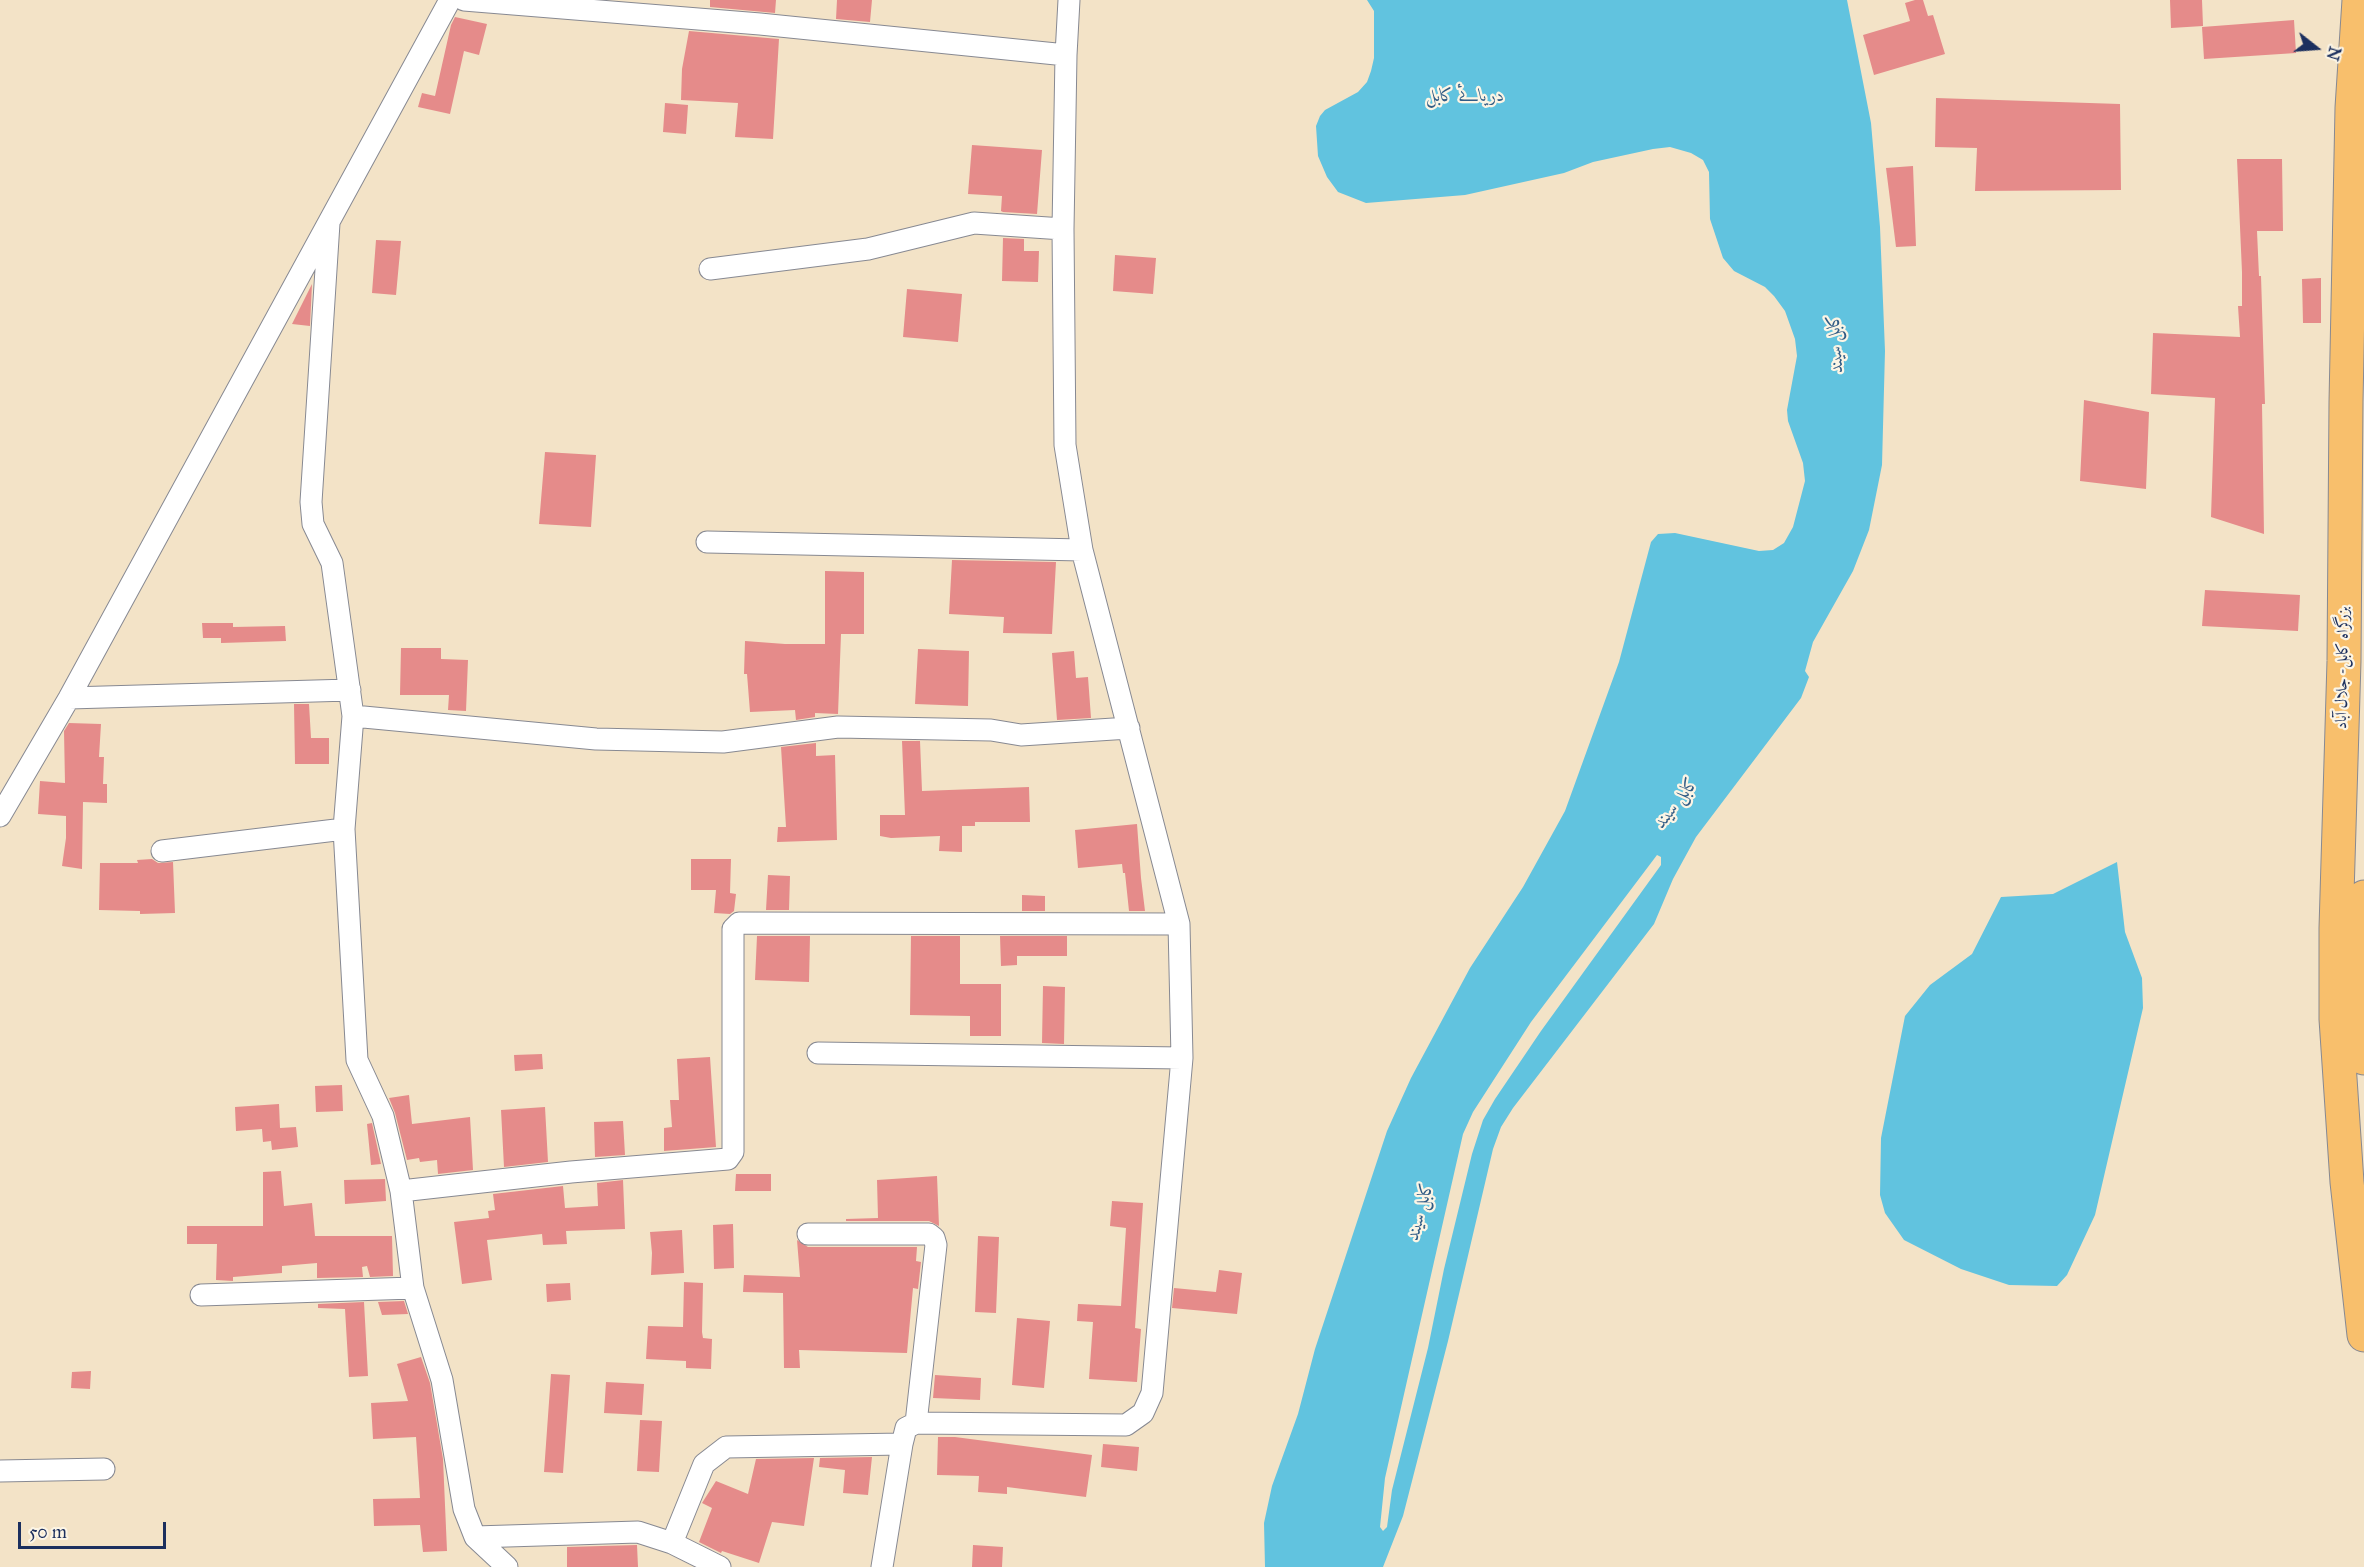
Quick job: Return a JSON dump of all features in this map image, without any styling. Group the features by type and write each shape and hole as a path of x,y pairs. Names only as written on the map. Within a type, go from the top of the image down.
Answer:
{"highway":[{"name":"بزرگراه کابل- جلال آباد","path":"2359,0 2351,120 2344,661 2336,928 2349,1017 2364,1058"},
{"name":"بزرگراه کابل- جلال آباد","path":"2364,897 2349,1017 2347,1182 2364,1335"}],"street":[{"path":"0,816 69,698 450,0"},
{"path":"464,0 760,24 1066,55"},
{"path":"882,1567 906,1428 916,1423 1125,1425 1143,1413 1152,1393 1182,1058 1179,924 1082,550 1065,445 1063,229 1066,55 1070,0"},
{"path":"329,223 311,502 313,524 332,563 353,716 344,829 357,1060 383,1116 401,1191 413,1288 442,1380 464,1509 475,1538 507,1567"},
{"path":"710,268 868,249 974,223 1063,229"},
{"path":"707,542 1082,550"},
{"path":"69,698 350,690"},
{"path":"353,716 596,739 711,742 838,727 991,730 1021,735 1129,728"},
{"path":"162,851 344,829"},
{"path":"401,1191 571,1172 728,1159 733,1152 733,929 739,923 1179,924"},
{"path":"818,1053 1182,1058"},
{"path":"808,1234 929,1234 934,1238 936,1245 916,1423"},
{"path":"201,1295 413,1288"},
{"path":"672,1543 704,1464 726,1447 902,1444"},
{"path":"0,1471 105,1469"},
{"path":"475,1538 638,1532 672,1543 720,1567"}],"water":[{"name":"دریائے کابل","path":"1367,0 1847,0 1871,123 1880,227 1885,351 1882,465 1869,530 1853,571 1813,642 1805,671 1809,677 1801,698 1696,837 1673,879 1654,924 1513,1108 1501,1127 1493,1149 1448,1341 1403,1516 1383,1567 1265,1567 1264,1523 1272,1486 1298,1414 1315,1349 1387,1131 1411,1078 1470,968 1523,887 1565,811 1619,662 1651,542 1658,534 1675,533 1759,551 1773,550 1784,543 1793,527 1805,481 1803,463 1788,421 1787,410 1797,356 1795,339 1785,311 1774,296 1765,287 1734,271 1723,258 1710,219 1709,172 1703,160 1691,153 1670,147 1593,162 1564,173 1465,195 1366,203 1338,192 1327,177 1318,156 1316,126 1325,110 1358,92 1367,82 1374,58 1374,11","holes":["1657,855 1661,857 1661,865 1541,1031 1483,1120 1472,1154 1444,1269 1428,1348 1392,1490 1387,1527 1383,1531 1380,1527 1385,1478 1463,1134 1473,1112 1531,1022"]},
{"path":"2117,862 2125,932 2142,978 2143,1008 2095,1215 2067,1275 2057,1286 2009,1285 1961,1269 1904,1240 1885,1213 1880,1195 1881,1138 1905,1016 1930,985 1972,954 2001,897 2053,894"}],"building":[{"path":"710,0 776,0 775,13 710,7"},
{"path":"837,0 872,0 870,22 836,19"},
{"path":"1923,0 1928,16 1933,15 1945,54 1874,75 1863,35 1910,21 1905,3"},
{"path":"2170,0 2202,0 2203,26 2171,28"},
{"path":"455,17 487,24 479,55 464,51 450,114 418,107 422,93 435,96 451,25"},
{"path":"2294,20 2296,53 2204,59 2202,27"},
{"path":"689,31 779,39 773,139 735,137 738,103 681,100 682,69"},
{"path":"1936,98 2120,104 2121,190 1975,191 1977,148 1935,147"},
{"path":"665,103 688,105 686,134 663,132"},
{"path":"972,145 1042,150 1037,214 1001,211 1002,196 968,194"},
{"path":"2237,159 2282,159 2283,231 2257,231 2259,276 2261,276 2265,404 2262,404 2264,534 2211,517 2215,398 2151,394 2153,333 2240,337 2238,306 2242,306 2242,272"},
{"path":"1913,166 1916,246 1896,247 1886,168"},
{"path":"1003,238 1024,239 1024,251 1039,251 1038,282 1002,281"},
{"path":"376,240 401,241 396,295 372,293"},
{"path":"1115,255 1156,258 1153,294 1113,291"},
{"path":"2321,278 2321,323 2303,323 2302,279"},
{"path":"312,284 310,326 292,324"},
{"path":"907,289 962,294 958,342 903,337"},
{"path":"2084,400 2149,412 2146,489 2080,481"},
{"path":"545,452 596,455 591,527 539,524"},
{"path":"952,560 1056,562 1052,634 1003,633 1004,617 949,614"},
{"path":"825,571 864,572 864,634 841,634 838,714 815,713 815,717 796,720 795,710 750,712 747,674 744,674 745,641 825,644"},
{"path":"2205,590 2300,595 2298,631 2202,626"},
{"path":"202,623 233,623 233,627 285,626 286,641 221,643 221,638 203,638"},
{"path":"401,648 441,648 441,659 468,660 466,711 448,710 449,695 400,695"},
{"path":"918,649 969,651 968,706 915,704"},
{"path":"1074,651 1076,678 1088,677 1091,718 1057,720 1052,653"},
{"path":"294,704 309,704 311,738 329,738 329,764 295,764"},
{"path":"69,723 101,724 99,757 104,757 103,784 107,784 107,803 83,802 82,869 62,866 66,816 38,814 40,781 65,783 64,731"},
{"path":"902,741 920,741 922,791 1029,787 1030,822 975,822 975,826 962,826 962,852 939,851 940,836 891,838 880,836 880,815 905,815"},
{"path":"816,743 816,756 835,755 837,840 777,842 778,827 786,827 781,747"},
{"path":"1137,824 1145,911 1129,911 1122,864 1078,868 1075,830"},
{"path":"152,859 158,863 173,862 175,913 140,914 140,911 99,910 100,863 138,863 137,860"},
{"path":"691,859 731,859 730,893 736,894 734,911 730,914 714,913 716,890 691,890"},
{"path":"768,875 790,876 789,910 766,910"},
{"path":"1022,895 1045,896 1045,911 1022,911"},
{"path":"757,936 810,936 809,982 755,980"},
{"path":"911,936 960,936 960,984 1001,984 1001,1036 970,1036 970,1016 910,1015"},
{"path":"1000,936 1067,936 1067,956 1017,956 1017,965 1001,966"},
{"path":"1043,986 1065,987 1064,1044 1042,1043"},
{"path":"542,1054 543,1069 515,1071 514,1055"},
{"path":"710,1057 716,1147 664,1151 664,1128 672,1127 670,1100 679,1100 677,1059"},
{"path":"342,1085 343,1111 316,1112 315,1086"},
{"path":"409,1095 412,1124 470,1117 473,1170 438,1174 437,1160 420,1162 419,1158 407,1160 389,1098"},
{"path":"279,1104 280,1128 296,1127 298,1147 272,1150 271,1141 263,1142 262,1129 236,1131 235,1107"},
{"path":"545,1107 548,1162 504,1167 501,1110"},
{"path":"623,1121 625,1155 595,1157 594,1122"},
{"path":"372,1123 381,1164 371,1165 367,1124"},
{"path":"281,1171 284,1206 312,1203 315,1236 392,1236 393,1276 370,1277 367,1266 362,1267 363,1277 317,1278 317,1263 282,1266 282,1273 233,1277 233,1281 216,1280 217,1244 187,1244 187,1226 263,1226 263,1172"},
{"path":"736,1174 771,1174 771,1191 735,1191"},
{"path":"937,1176 939,1226 929,1221 846,1221 846,1219 878,1218 877,1180"},
{"path":"385,1179 386,1201 345,1204 344,1180"},
{"path":"623,1180 625,1229 566,1231 567,1244 543,1245 542,1234 487,1240 492,1280 462,1284 454,1222 489,1218 488,1211 495,1210 493,1194 563,1186 565,1208 598,1206 597,1183"},
{"path":"1112,1201 1143,1203 1135,1328 1141,1329 1137,1382 1089,1379 1093,1322 1077,1321 1078,1304 1121,1306 1126,1228 1110,1226"},
{"path":"733,1224 734,1268 714,1269 713,1225"},
{"path":"682,1230 684,1273 651,1275 650,1232"},
{"path":"978,1236 999,1237 996,1313 975,1312"},
{"path":"797,1240 808,1247 917,1247 916,1261 921,1262 918,1289 913,1288 907,1353 799,1350 800,1368 784,1368 783,1293 743,1292 744,1275 800,1277"},
{"path":"1219,1270 1242,1273 1237,1314 1172,1308 1174,1288 1216,1292"},
{"path":"684,1282 703,1283 702,1332 703,1338 712,1339 711,1369 686,1368 686,1361 646,1359 648,1326 683,1327"},
{"path":"570,1283 571,1300 547,1302 546,1284"},
{"path":"404,1301 408,1314 382,1315 378,1302"},
{"path":"364,1302 368,1376 349,1377 345,1309 318,1308 318,1304"},
{"path":"1017,1318 1050,1321 1044,1388 1012,1385"},
{"path":"421,1357 430,1383 443,1459 447,1551 423,1552 420,1525 374,1526 373,1499 420,1498 416,1437 373,1439 371,1403 408,1401 397,1364"},
{"path":"91,1371 90,1389 71,1388 72,1372"},
{"path":"551,1374 570,1375 563,1473 544,1472"},
{"path":"935,1375 981,1378 980,1400 933,1398"},
{"path":"606,1382 644,1384 642,1415 604,1413"},
{"path":"640,1420 662,1421 659,1472 637,1471"},
{"path":"938,1437 955,1437 1092,1455 1086,1497 1007,1487 1007,1494 978,1492 979,1476 937,1475"},
{"path":"1103,1444 1139,1447 1137,1471 1101,1467"},
{"path":"872,1457 868,1495 843,1493 845,1470 819,1467 820,1458"},
{"path":"814,1458 804,1526 772,1522 759,1563 722,1551 721,1553 699,1542 712,1508 702,1503 716,1481 748,1494 756,1459"},
{"path":"637,1545 638,1567 567,1567 567,1547"},
{"path":"973,1545 1003,1547 1002,1567 972,1567"}],"water label":[{"name":"کابل سيند","path":"1836,343"},
{"name":"کابل سيند","path":"1677,803"},
{"name":"کابل سيند","path":"1421,1211"}]}
